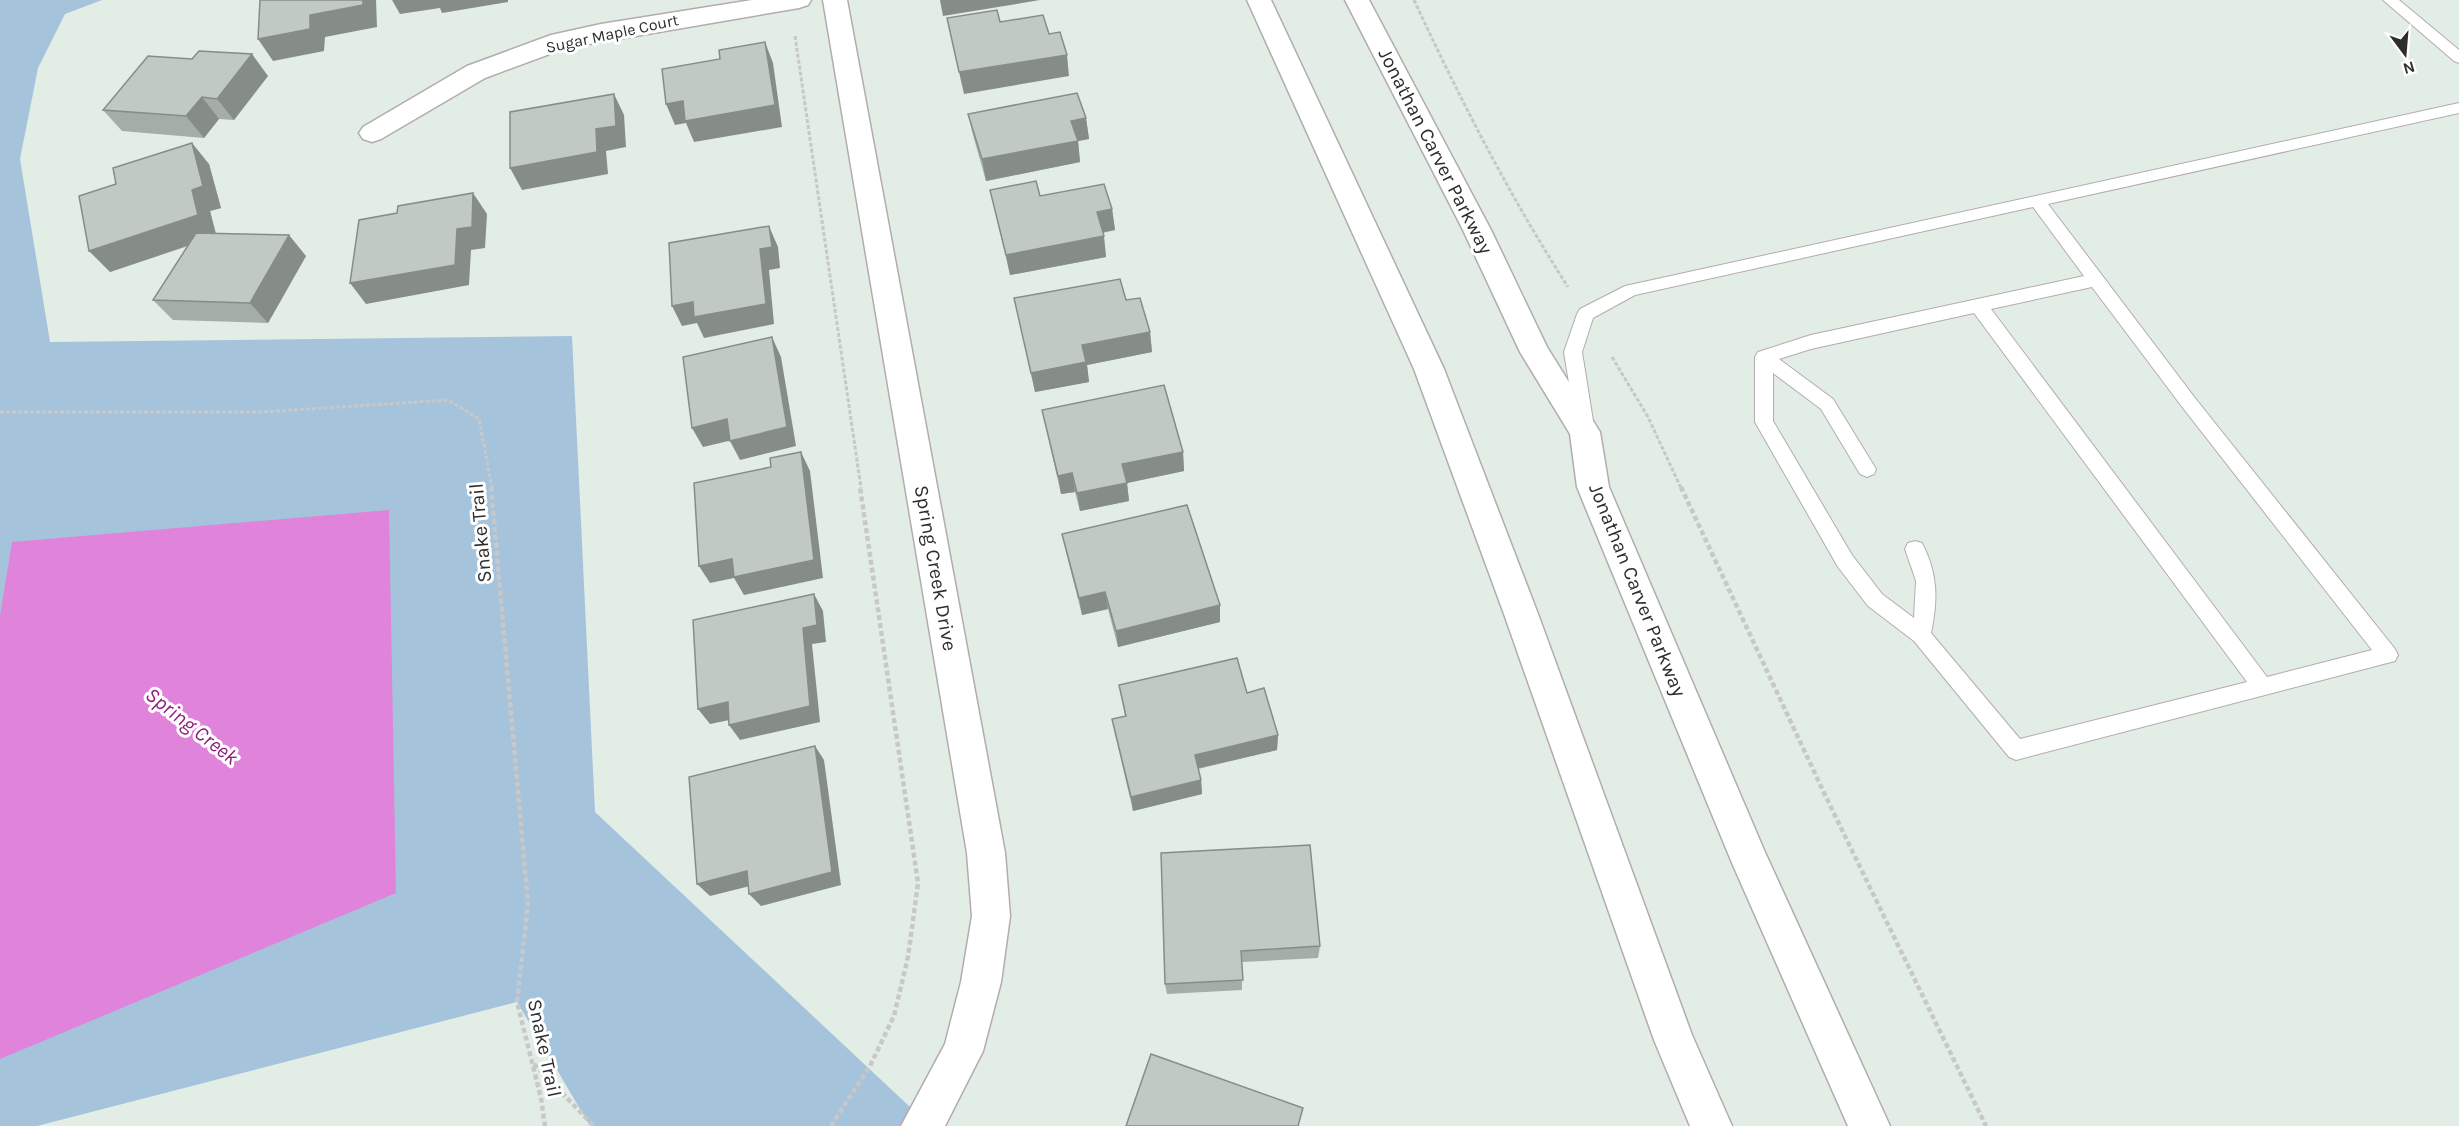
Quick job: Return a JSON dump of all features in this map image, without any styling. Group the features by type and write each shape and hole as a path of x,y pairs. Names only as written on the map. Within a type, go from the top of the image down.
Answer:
{"main road":[{"name":"Spring Creek Drive","path":"835,0 986,853 991,916 981,982 963,1051 922,1126"},
{"path":"1258,0 1429,369 1674,1040 1711,1126"},
{"name":"Jonathan Carver Parkway","path":"1357,0 1477,230 1535,352 1586,432 1593,487 1751,863 1869,1126"},
{"name":"Sugar Maple Court","path":"372,133 476,72 560,41 601,32 794,1"}],"lane":[{"path":"2390,0 2459,58"},
{"path":"1586,432 1573,352 1586,314 1631,290 2459,108"},
{"path":"1764,357 1764,422 1845,561 1875,600 1922,635 2016,750 2388,655 2094,280 2038,202"},
{"path":"1764,357 1811,342 2094,280"},
{"path":"1978,305 2263,687"},
{"path":"1764,357 1827,404 1867,469"},
{"path":"1915,549 1923,562 1928,598 1922,635"}],"path":[{"path":"1414,0 1448,75 1506,188 1648,417 1779,700 1986,1126"},
{"path":"794,1 918,883 913,934 898,1003 855,1091 831,1126"},
{"name":"Snake Trail","path":"0,412 261,412 448,400 479,419 490,470 528,904 517,1002 542,1098 545,1126"},
{"path":"532,1061 594,1126"}],"shaded area":[{"path":"0,0 102,0 65,14 38,68 20,159 50,342 572,336 595,812 925,1121 920,1126 590,1126 517,1002 37,1126 0,1126"}],"water":[{"name":"Spring Creek","path":"389,510 396,893 0,1059 0,616 12,542"}],"building":[{"path":"260,0 363,0 363,5 310,15 310,29 258,39"},
{"path":"997,10 1000,22 1043,15 1049,34 1060,32 1067,55 959,72 947,18"},
{"path":"765,42 775,105 685,121 683,101 666,104 662,69 720,59 719,50"},
{"path":"199,51 252,54 217,99 202,97 186,116 103,110 148,56 192,59"},
{"path":"1077,93 1086,118 1071,121 1078,141 982,159 968,114"},
{"path":"614,94 616,126 596,129 597,152 510,168 510,112"},
{"path":"192,143 203,186 192,190 198,215 89,251 79,196 116,184 113,168"},
{"path":"1036,181 1040,196 1104,184 1112,209 1097,212 1104,236 1006,255 990,190"},
{"path":"473,193 472,227 457,229 455,265 350,283 359,220 397,213 398,206"},
{"path":"769,226 772,247 760,249 766,304 694,317 693,302 672,306 669,243"},
{"path":"196,233 289,235 250,303 153,300"},
{"path":"1120,279 1126,300 1140,298 1150,332 1082,345 1086,362 1031,373 1014,298"},
{"path":"772,337 787,427 730,441 727,419 692,428 683,357"},
{"path":"1164,385 1183,452 1122,464 1127,483 1077,493 1072,473 1058,476 1042,410"},
{"path":"801,452 814,560 734,577 732,559 699,566 694,483 771,467 770,458"},
{"path":"1187,505 1220,605 1116,631 1105,592 1079,598 1062,534"},
{"path":"814,594 817,625 803,628 810,706 729,725 728,702 698,709 693,620"},
{"path":"1237,658 1247,693 1264,688 1278,735 1195,755 1201,780 1131,797 1112,719 1126,716 1119,685"},
{"path":"815,746 832,872 749,894 747,871 697,884 689,777"},
{"path":"1310,845 1320,946 1241,951 1243,980 1165,984 1161,853"},
{"path":"1151,1054 1303,1108 1298,1126 1126,1126"}]}
